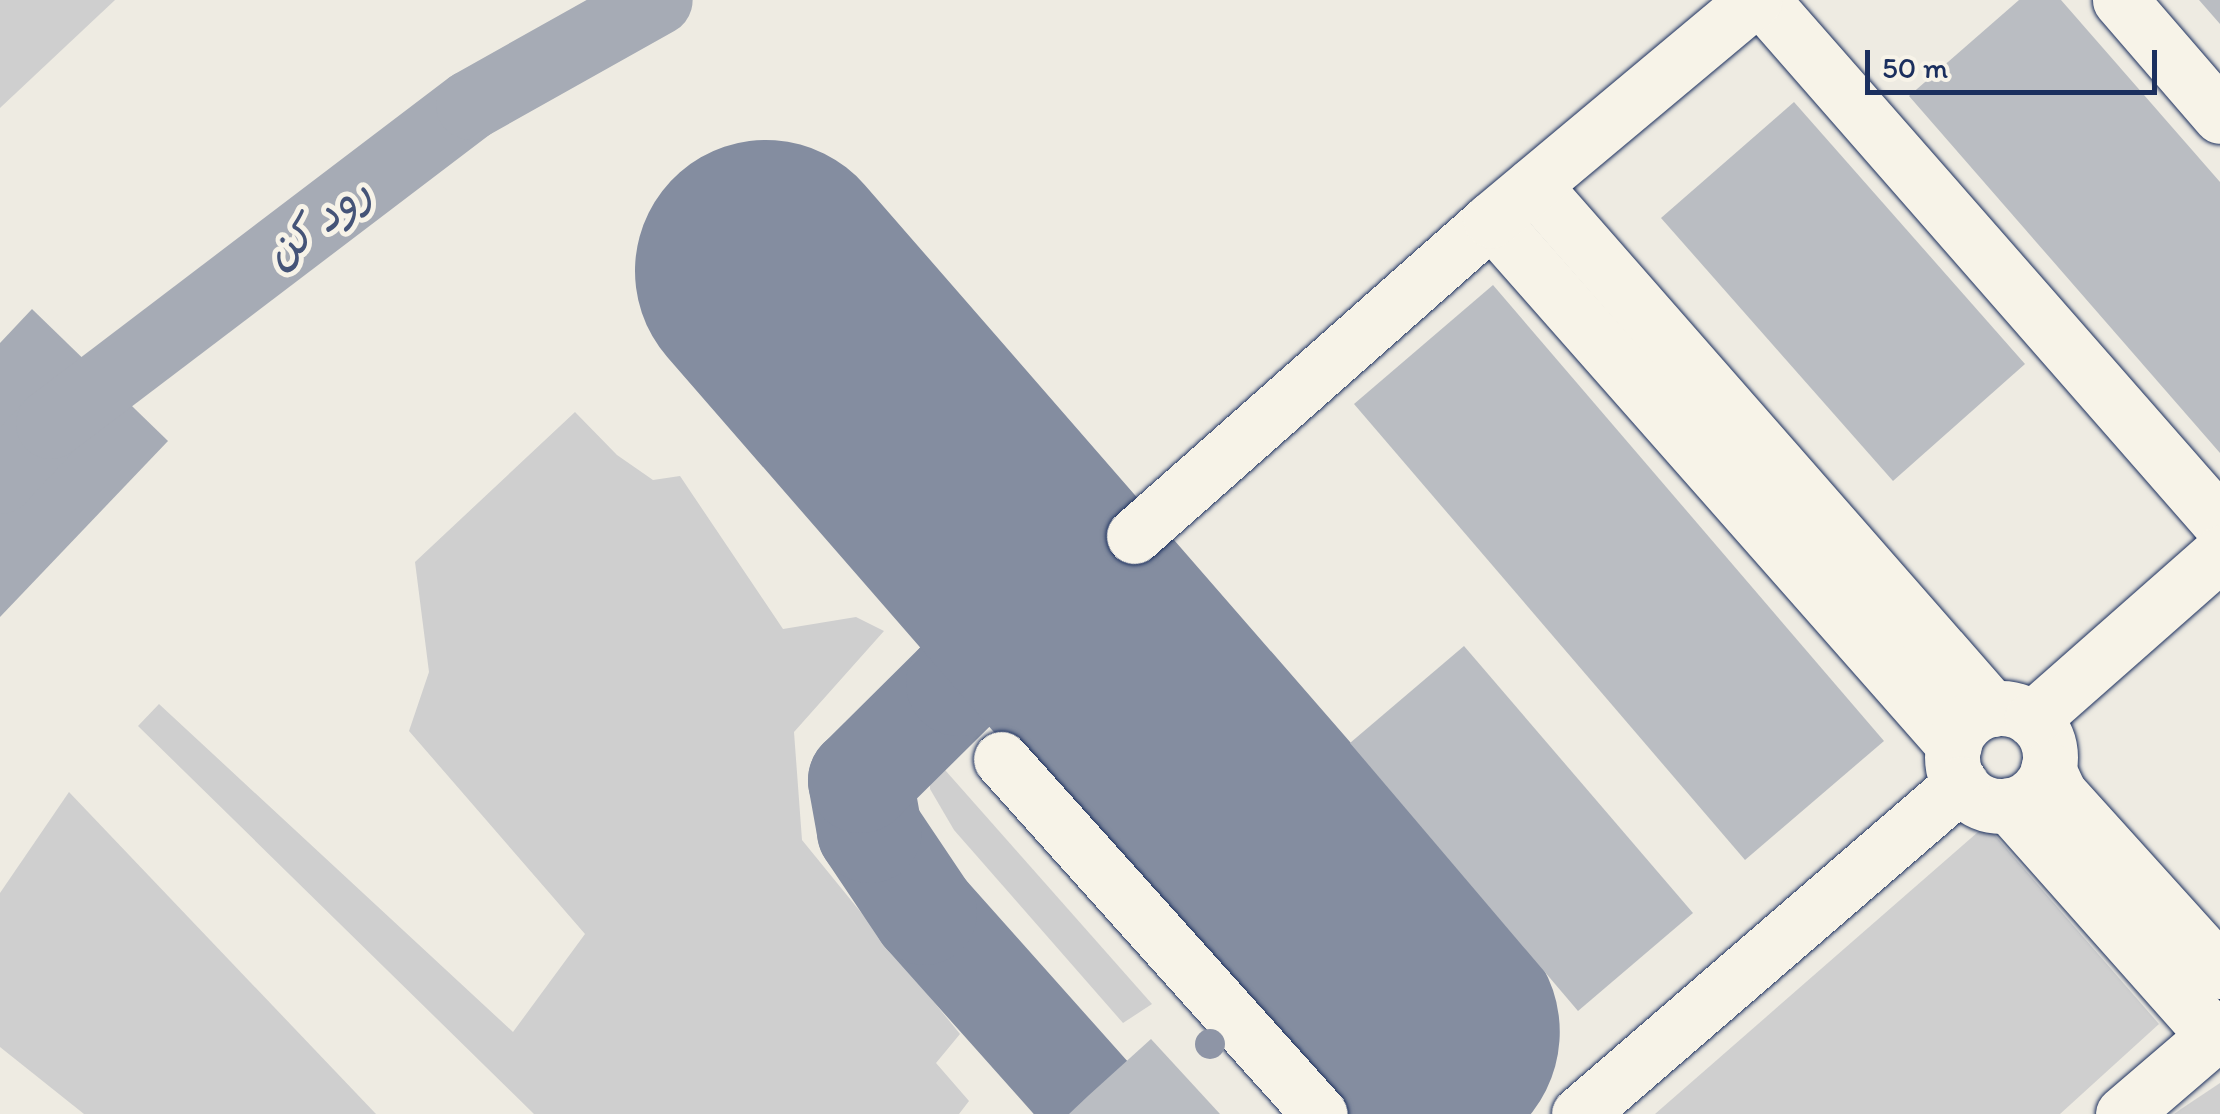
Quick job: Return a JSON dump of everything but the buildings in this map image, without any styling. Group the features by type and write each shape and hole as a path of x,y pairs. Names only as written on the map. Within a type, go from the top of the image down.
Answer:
{"lane":[{"path":"1134,536 1491,220 1754,0"},
{"path":"1762,0 2220,523"},
{"path":"2120,0 2220,116"},
{"path":"1533,185 1999,755 2217,1034 2124,1114"},
{"path":"1491,220 1999,755 2058,793 2220,971"},
{"path":"1579,1114 1999,755 2220,552"},
{"path":"1001,759 1320,1114"}],"shaded area":[{"path":"0,0 115,0 0,108"},
{"path":"32,309 168,441 0,617 0,343"},
{"path":"575,412 617,455 653,480 680,476 783,629 856,617 884,631 794,732 802,840 960,1034 936,1063 969,1101 959,1114 534,1114 138,726 159,704 513,1032 585,934 409,731 429,672 415,562"},
{"path":"930,753 1152,1004 1123,1023 954,830 930,789"},
{"path":"69,792 376,1114 84,1114 0,1047 0,893"},
{"path":"1986,825 2159,1024 2060,1114 1655,1114"},
{"path":"2220,1083 2220,1114 2174,1114 2181,1109"}],"waterway":[{"name":"رود کن","path":"0,479 51,424 471,105 658,0"}],"taxiway":[{"path":"1088,1096 924,912 869,830 860,780 958,683 1023,647 1070,650 1119,676"}],"runway":[{"path":"766,271 1429,1032"}]}
